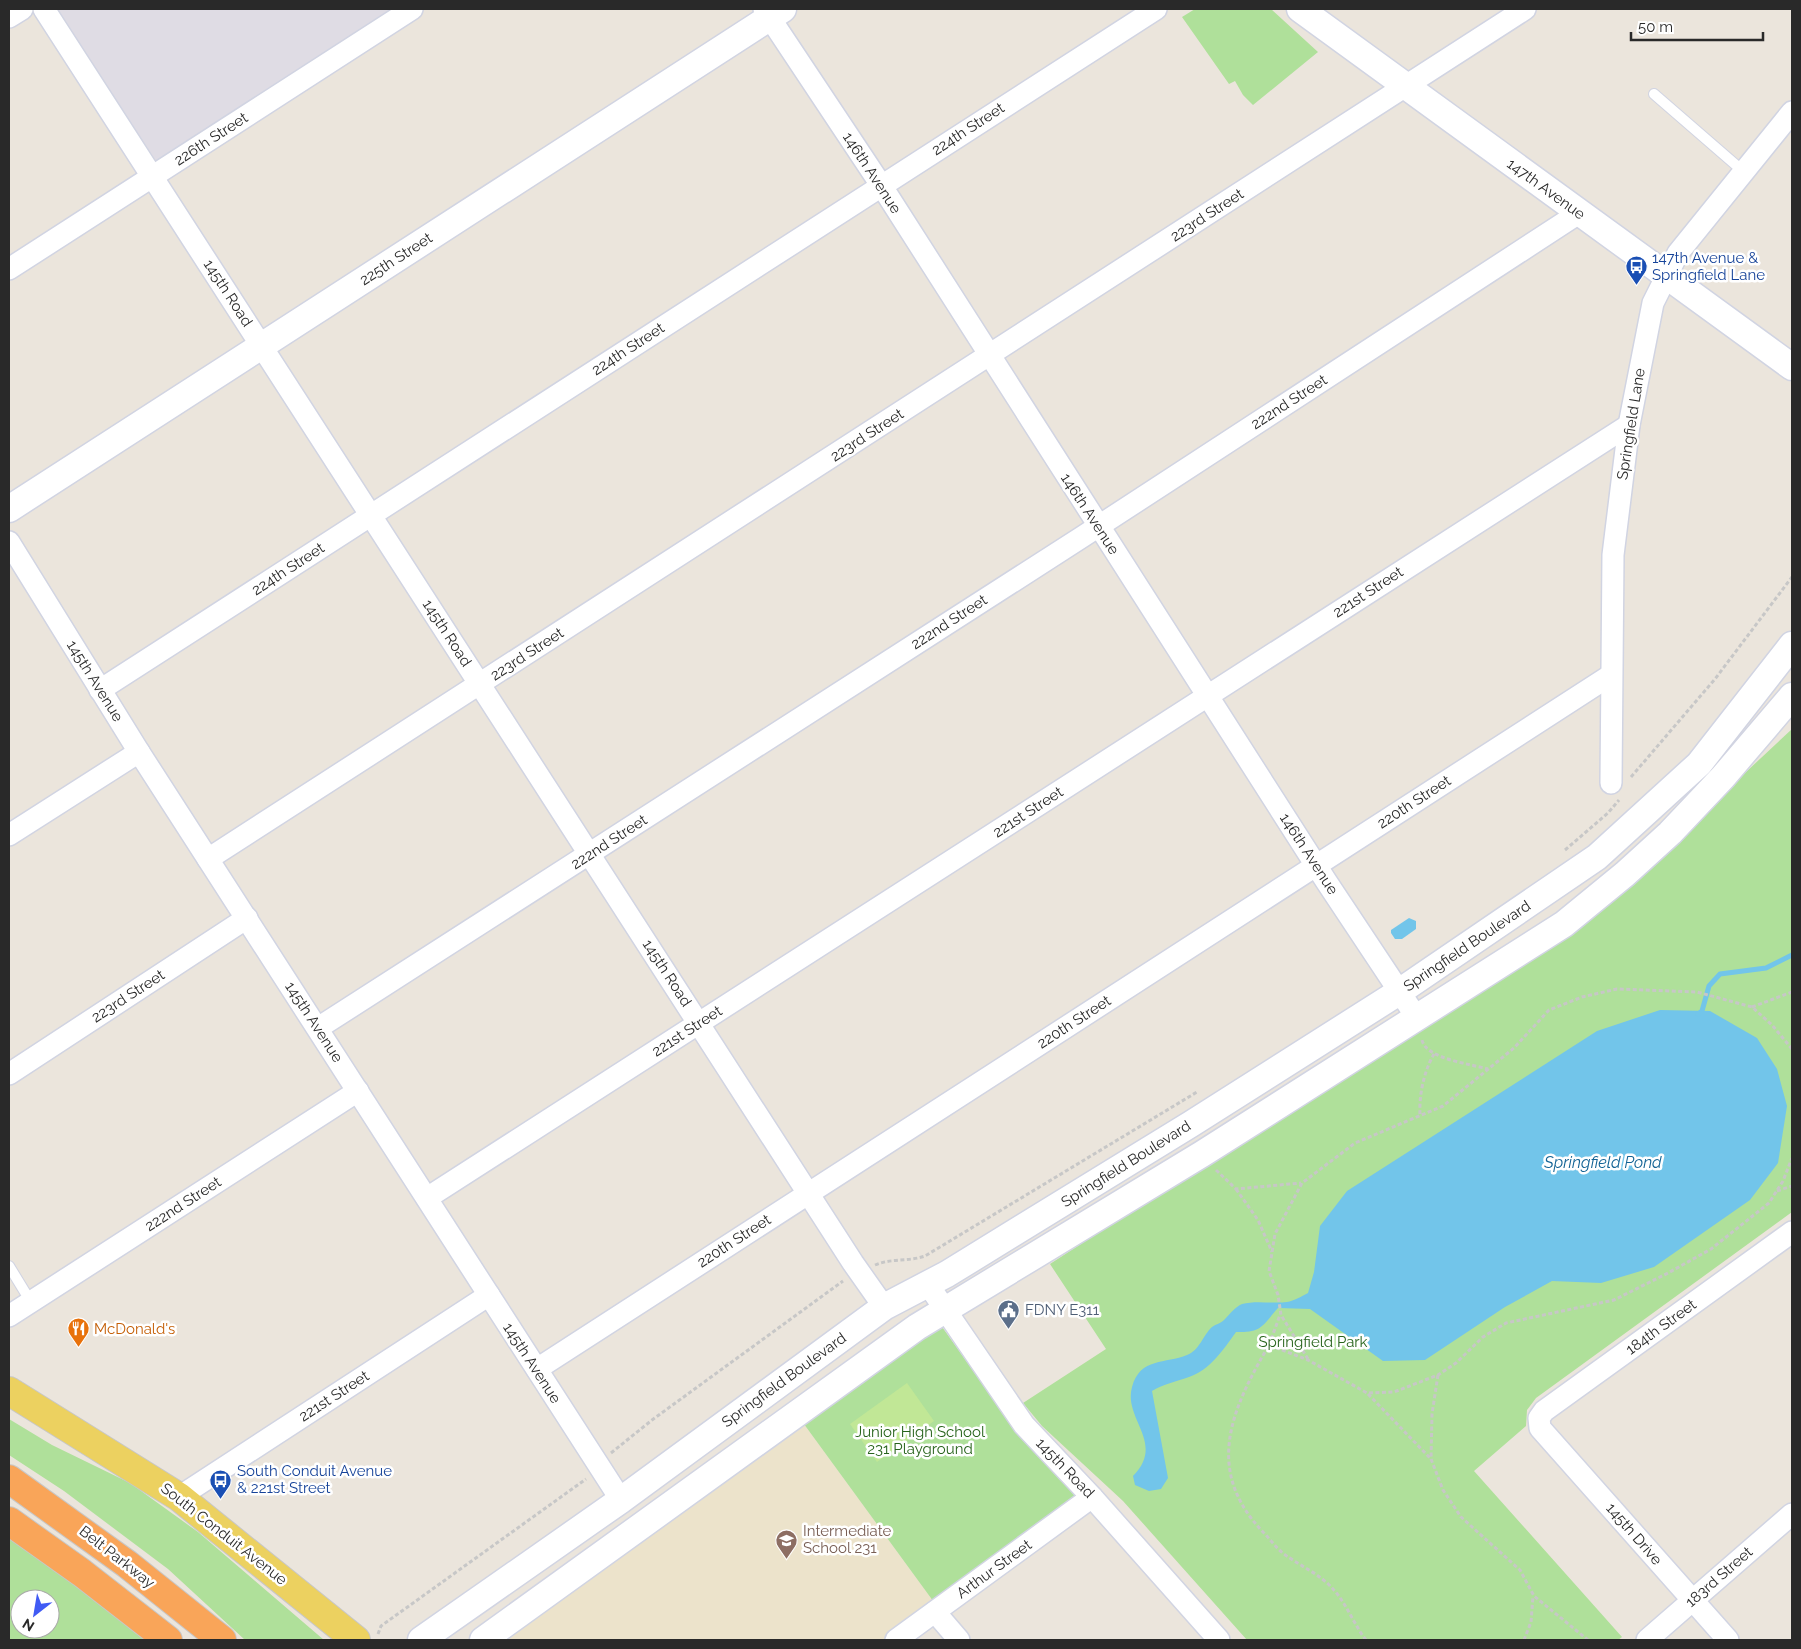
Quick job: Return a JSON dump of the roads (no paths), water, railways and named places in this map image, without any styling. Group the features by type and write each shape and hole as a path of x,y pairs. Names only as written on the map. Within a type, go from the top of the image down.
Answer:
{"highway":[{"name":"Belt Parkway","path":"9,1479 97,1541 222,1640"},
{"path":"9,1521 82,1573 168,1640"}],"main road":[{"name":"South Conduit Avenue","path":"9,1391 179,1497 366,1639"}],"street":[{"path":"9,17 22,9"},
{"name":"145th Road","path":"44,9 853,1263 884,1307"},
{"name":"226th Street","path":"9,269 412,9"},
{"name":"224th Street","path":"100,690 1156,9"},
{"name":"147th Avenue","path":"1300,9 1792,368"},
{"name":"223rd Street","path":"208,859 989,357 1525,9"},
{"name":"146th Avenue","path":"772,12 989,357 1399,992 1419,1027"},
{"name":"225th Street","path":"9,509 772,12"},
{"name":"Springfield Lane","path":"1611,783 1613,555 1628,425 1651,312 1655,298 1678,253 1792,112"},
{"name":"222nd Street","path":"318,1028 1098,526 1579,213"},
{"name":"221st Street","path":"427,1198 1628,425"},
{"name":"145th Avenue","path":"9,542 138,752 247,918 621,1500"},
{"name":"Springfield Boulevard","path":"421,1640 621,1500 884,1307 947,1274 1182,1130 1399,992 1562,882 1613,843 1699,764 1792,645"},
{"name":"220th Street","path":"537,1369 1611,675"},
{"name":"Springfield Boulevard","path":"483,1640 917,1326 946,1310 1083,1224 1419,1027 1564,924 1625,874 1670,833 1723,777 1792,696"},
{"path":"9,835 138,752"},
{"name":"223rd Street","path":"9,1074 247,918"},
{"name":"222nd Street","path":"9,1316 358,1091"},
{"name":"184th Street","path":"1540,1428 1539,1418 1544,1410 1792,1232"},
{"name":"145th Road","path":"927,1283 1024,1425 1092,1496 1219,1640"},
{"name":"221st Street","path":"179,1497 489,1295"},
{"name":"145th Drive","path":"1540,1428 1728,1640"},
{"name":"Arthur Street","path":"896,1640 1092,1496"},
{"name":"183rd Street","path":"1647,1640 1792,1514"},
{"path":"935,1612 959,1640"}],"lane":[{"path":"1654,94 1744,172"},
{"path":"9,1266 30,1302"}],"water":[{"path":"1409,918 1416,921 1416,929 1402,939 1395,939 1391,930"},
{"name":"Springfield Pond","path":"1660,1010 1710,1011 1757,1038 1777,1069 1787,1106 1778,1163 1750,1200 1654,1267 1601,1283 1552,1281 1505,1307 1425,1360 1383,1361 1310,1309 1278,1308 1265,1324 1256,1330 1236,1332 1216,1358 1197,1374 1152,1391 1168,1478 1161,1489 1149,1491 1135,1485 1133,1476 1142,1464 1145,1442 1133,1410 1131,1399 1132,1387 1141,1371 1155,1363 1179,1358 1191,1353 1212,1327 1222,1322 1242,1304 1253,1302 1287,1302 1308,1293 1314,1272 1320,1226 1347,1191 1597,1031"}],"waterway":[{"path":"1698,1014 1702,1011 1709,986 1720,974 1766,968 1792,955"}],"place":[{"name":"147th Avenue & Springfield Lane","path":"1636,286"},
{"name":"FDNY E311","path":"1009,1329"},
{"name":"McDonald's","path":"78,1348"},
{"name":"South Conduit Avenue & 221st Street","path":"221,1499"},
{"name":"Intermediate School 231","path":"787,1559"}],"park label":[{"name":"Springfield Park","path":"1313,1342"},
{"name":"Junior High School 231 Playground","path":"920,1440"}]}
